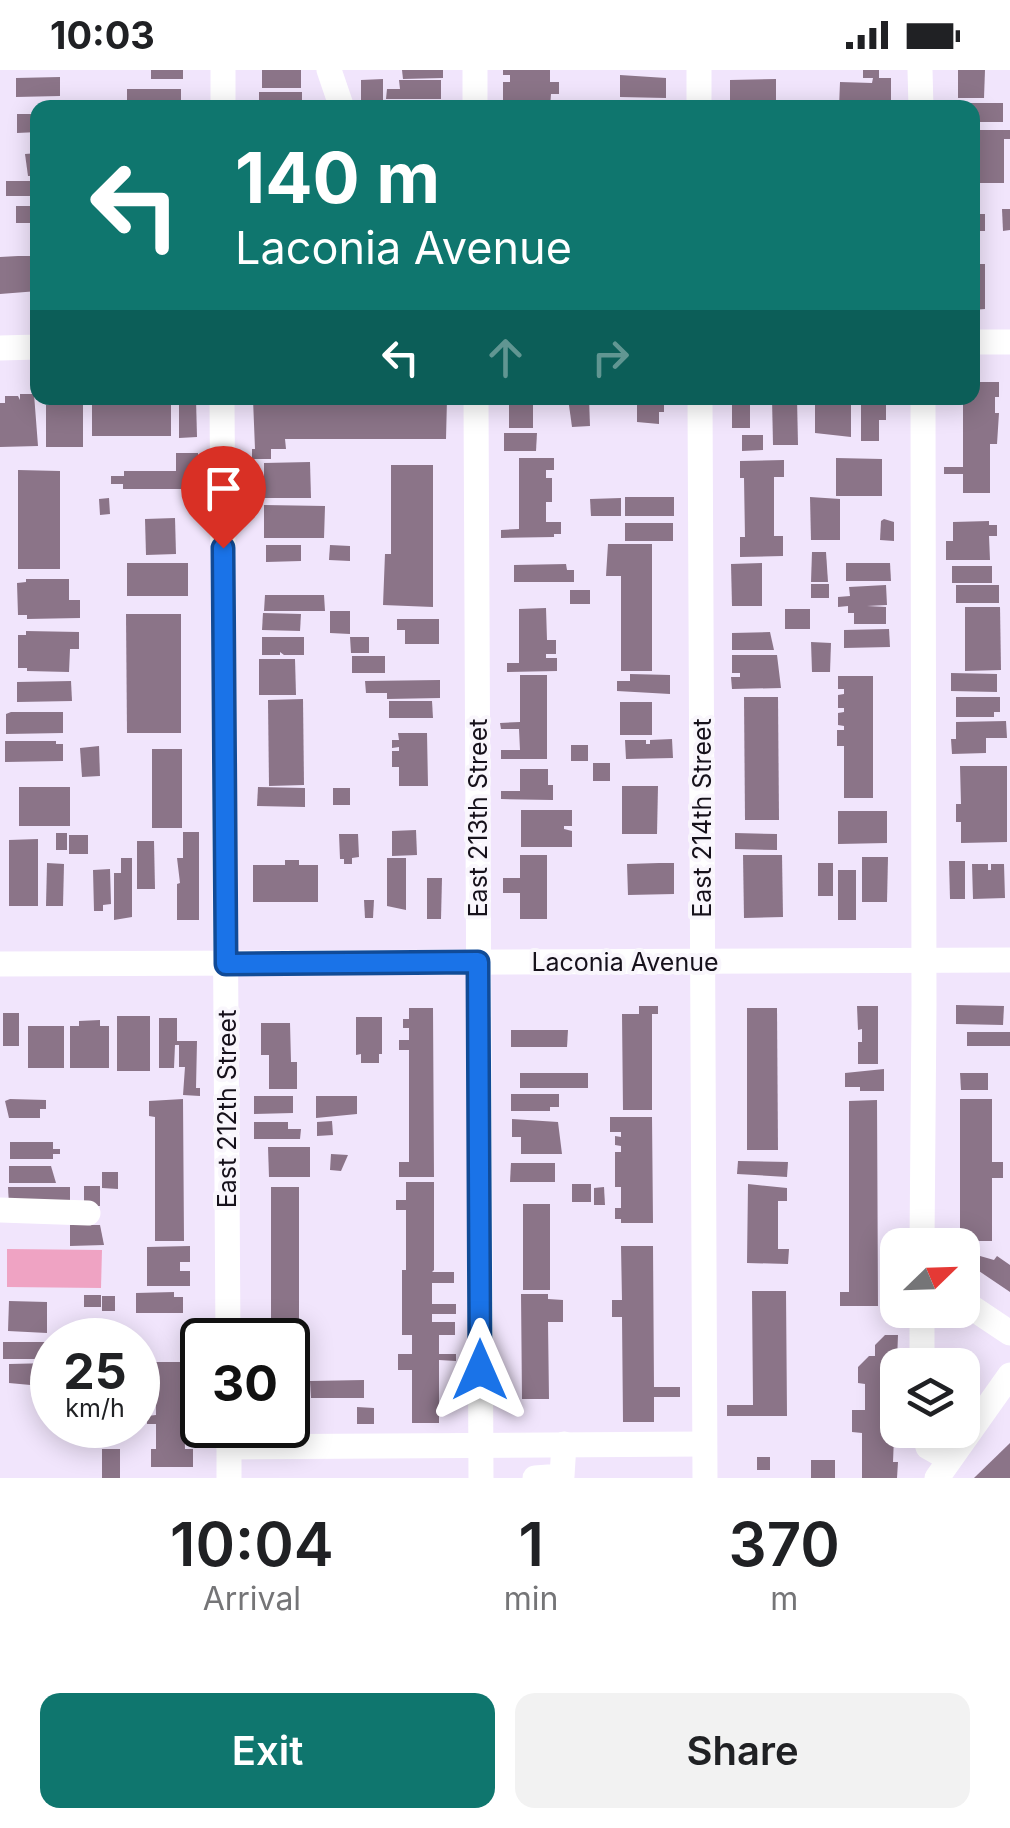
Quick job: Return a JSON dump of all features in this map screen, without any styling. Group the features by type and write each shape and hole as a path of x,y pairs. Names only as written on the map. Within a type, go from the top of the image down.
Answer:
{"street":[{"path":"223,70 223,100"},
{"path":"329,70 339,100"},
{"path":"475,70 475,100"},
{"path":"699,70 699,100"},
{"path":"920,70 920,100"},
{"path":"980,342 1010,342"},
{"path":"0,348 30,347"},
{"name":"East 212th Street","path":"222,405 228,1318"},
{"name":"East 213th Street","path":"476,405 482,1478"},
{"name":"East 214th Street","path":"700,405 705,1478"},
{"path":"922,405 922,1228"},
{"name":"Laconia Avenue","path":"0,964 1010,960"},
{"path":"0,1210 88,1213"},
{"path":"980,1314 1010,1333"},
{"path":"929,1448 943,1469 1010,1374"},
{"path":"310,1439 480,1445 704,1444"},
{"path":"535,1478 562,1476 564,1444"},
{"path":"229,1448 229,1478"}],"shaded area":[{"path":"7,1249 102,1250 101,1288 7,1287"}],"building":[{"path":"151,70 183,70 183,79 151,79"},
{"path":"262,70 301,70 301,88 262,88"},
{"path":"402,70 443,70 443,78 403,79"},
{"path":"503,70 550,70 550,82 559,82 559,94 551,94 551,100 503,100 503,82 510,82 510,75 503,75"},
{"path":"863,70 879,70 879,78 891,78 891,100 839,100 840,82 872,83 873,78 863,78"},
{"path":"958,70 985,70 984,98 958,98"},
{"path":"620,75 666,78 666,98 620,97"},
{"path":"60,77 60,96 16,97 16,78"},
{"path":"383,79 383,100 361,100 361,80"},
{"path":"776,79 776,100 730,100 730,80"},
{"path":"399,80 441,80 441,99 386,99 387,89 400,89"},
{"path":"127,89 181,89 181,100 127,100"},
{"path":"259,92 302,92 302,100 259,100"},
{"path":"980,103 1003,103 1003,122 980,122"},
{"path":"17,114 30,114 30,132 17,133"},
{"path":"980,130 1010,130 1010,139 1004,139 1004,183 980,183"},
{"path":"25,154 30,154 30,176 28,176"},
{"path":"6,181 30,181 30,196 6,196"},
{"path":"16,206 30,206 30,223 16,223"},
{"path":"1002,209 1010,209 1010,230 1003,231"},
{"path":"980,214 985,214 985,231 980,231"},
{"path":"30,256 30,292 0,294 0,257"},
{"path":"980,264 985,264 985,309 980,309"},
{"path":"980,382 999,382 999,397 995,397 995,413 999,413 997,444 990,444 990,493 963,493 963,474 944,474 944,467 963,467 963,405 980,405"},
{"path":"20,394 30,394 30,405 35,405 38,446 0,447 0,403 5,403 5,396 18,396 20,400"},
{"path":"46,405 83,405 83,447 46,447"},
{"path":"92,405 171,405 171,436 92,436"},
{"path":"179,405 196,405 197,437 179,438"},
{"path":"253,405 447,405 446,439 285,439 286,449 271,449 271,459 252,459"},
{"path":"509,405 533,405 533,428 509,428"},
{"path":"569,405 589,405 590,426 572,427"},
{"path":"637,405 664,405 664,412 659,412 659,424 637,422"},
{"path":"732,405 750,405 750,428 732,428"},
{"path":"772,405 797,405 798,445 773,445"},
{"path":"815,405 851,405 851,437 815,433"},
{"path":"861,405 886,405 886,420 879,420 879,441 861,441"},
{"path":"504,433 537,433 536,451 504,451"},
{"path":"742,435 763,435 763,450 742,451"},
{"path":"176,453 198,453 198,489 123,489 123,484 111,484 111,476 124,476 124,471 176,471"},
{"path":"519,458 554,458 554,470 546,470 546,478 552,478 552,502 546,502 546,522 561,522 561,534 501,538 501,530 519,529"},
{"path":"836,458 882,459 882,496 836,496"},
{"path":"784,460 784,477 774,477 774,536 783,536 783,556 740,557 740,537 745,537 740,461"},
{"path":"310,462 311,498 264,498 264,463"},
{"path":"391,465 433,465 433,607 383,605 385,554 391,554"},
{"path":"18,470 60,471 60,569 18,569"},
{"path":"625,497 674,497 674,516 625,516"},
{"path":"810,497 840,499 840,540 811,540"},
{"path":"109,498 110,514 100,515 99,499"},
{"path":"621,498 621,516 591,516 590,499"},
{"path":"264,505 325,506 324,538 264,538"},
{"path":"175,518 176,554 146,555 145,519"},
{"path":"884,519 894,522 894,541 880,540"},
{"path":"989,521 989,525 997,525 997,536 989,536 990,560 946,560 946,541 953,541 953,522"},
{"path":"625,523 673,523 673,541 625,541"},
{"path":"608,544 652,544 652,671 621,671 621,576 606,576"},
{"path":"266,545 301,545 301,561 266,562"},
{"path":"330,545 350,546 350,561 329,560"},
{"path":"812,552 826,552 828,582 811,582"},
{"path":"127,563 188,563 188,596 127,596"},
{"path":"762,563 762,606 732,606 731,564"},
{"path":"846,563 890,563 891,581 846,581"},
{"path":"566,564 567,570 574,570 574,582 514,582 514,565"},
{"path":"952,566 992,566 992,583 952,583"},
{"path":"26,579 69,579 69,600 80,600 80,618 27,619 27,615 18,615 17,583"},
{"path":"811,584 829,584 829,598 811,598"},
{"path":"886,585 887,605 867,606 886,607 886,624 854,624 854,613 848,613 848,606 838,607 838,597 850,596 849,587"},
{"path":"956,585 999,585 999,603 956,603"},
{"path":"570,590 590,590 590,604 570,604"},
{"path":"265,595 324,595 325,611 264,611"},
{"path":"965,607 1000,607 1001,670 965,671"},
{"path":"546,608 547,640 556,640 556,654 546,654 546,658 557,658 557,671 507,672 507,663 519,663 519,609"},
{"path":"785,609 810,609 810,629 785,629"},
{"path":"330,611 350,611 350,634 330,633"},
{"path":"263,613 301,614 300,631 262,630"},
{"path":"126,614 181,614 181,733 127,733"},
{"path":"397,619 439,619 439,644 405,644 405,630 397,630"},
{"path":"889,629 890,647 844,648 844,630"},
{"path":"26,631 79,632 79,649 70,649 69,672 18,668 18,635 26,635"},
{"path":"770,632 774,650 732,650 732,633"},
{"path":"262,637 304,637 304,655 262,655"},
{"path":"350,637 369,637 369,653 351,653"},
{"path":"811,642 831,643 830,672 812,672"},
{"path":"732,655 777,655 781,688 732,689 731,677 740,677 740,673 732,673"},
{"path":"352,656 385,656 385,673 352,673"},
{"path":"259,659 295,659 296,695 259,695"},
{"path":"951,673 997,674 997,692 951,691"},
{"path":"630,674 670,675 670,694 617,691 617,681 630,681"},
{"path":"520,675 547,675 547,759 501,759 501,750 520,750 519,729 501,729 500,723 520,722"},
{"path":"838,676 873,676 873,798 844,798 844,746 837,746 837,730 844,730 844,726 838,725 838,713 844,712 844,708 838,708 838,695 844,694 844,689 838,689"},
{"path":"440,680 440,698 387,699 387,693 366,693 365,681"},
{"path":"71,681 72,701 17,702 17,682"},
{"path":"744,697 778,697 779,820 745,820"},
{"path":"956,697 1000,697 1000,712 994,712 994,717 956,717"},
{"path":"303,699 304,785 269,786 268,700"},
{"path":"389,701 432,701 433,718 389,718"},
{"path":"620,702 652,702 652,735 620,735"},
{"path":"63,712 63,733 6,734 6,714"},
{"path":"1006,721 1007,738 986,738 986,753 952,754 956,722"},
{"path":"398,733 427,733 428,786 399,786 399,767 392,767 392,751 399,751 399,747 392,748 392,740 399,740"},
{"path":"672,739 673,758 626,759 625,740 646,740 650,744 650,740"},
{"path":"5,741 56,741 63,744 63,761 5,762"},
{"path":"571,745 588,745 588,761 571,761"},
{"path":"99,746 100,776 82,777 80,748"},
{"path":"152,749 182,749 182,828 152,828"},
{"path":"593,763 610,763 610,781 593,781"},
{"path":"960,766 1007,766 1007,842 961,843 961,822 956,822 956,804 961,804"},
{"path":"520,769 548,769 553,800 501,799 501,791 520,791"},
{"path":"622,786 658,786 657,834 622,834"},
{"path":"19,787 70,787 70,826 19,826"},
{"path":"258,787 305,788 305,807 257,806"},
{"path":"333,788 350,788 350,805 333,805"},
{"path":"521,810 572,810 572,826 564,829 572,831 572,847 521,847"},
{"path":"838,811 887,811 887,843 838,844"},
{"path":"416,830 417,855 392,856 392,831"},
{"path":"183,832 199,832 199,920 177,920 177,858 183,858"},
{"path":"56,833 67,833 67,850 56,850"},
{"path":"735,833 777,834 777,850 735,849"},
{"path":"339,834 358,834 359,857 352,858 352,864 344,864 344,859 340,859"},
{"path":"69,835 88,835 88,854 69,854"},
{"path":"38,839 38,906 9,906 9,840"},
{"path":"137,841 154,841 155,889 137,889"},
{"path":"520,855 547,855 547,919 520,919 520,893 503,893 503,878 520,878"},
{"path":"743,855 782,855 783,917 744,918"},
{"path":"862,857 888,857 887,902 862,902"},
{"path":"121,858 132,858 132,917 114,920 114,873 121,873"},
{"path":"387,858 406,858 406,910 387,906"},
{"path":"285,860 318,865 318,902 253,902 253,865 285,865"},
{"path":"949,861 965,861 965,899 950,899"},
{"path":"47,863 64,864 63,906 46,906"},
{"path":"674,863 674,894 628,895 627,864"},
{"path":"818,863 833,863 833,896 818,896"},
{"path":"972,864 988,864 991,870 991,864 1004,864 1005,898 973,899"},
{"path":"110,869 111,904 103,905 103,911 94,911 93,870"},
{"path":"838,870 856,870 856,920 838,920"},
{"path":"427,878 442,878 441,919 427,919"},
{"path":"364,900 374,900 373,918 365,918"},
{"path":"956,1005 1004,1006 1003,1025 956,1024"},
{"path":"639,1006 658,1006 658,1014 652,1014 652,1110 623,1110 622,1014 639,1014"},
{"path":"857,1006 878,1006 878,1064 858,1064 862,1029 858,1030"},
{"path":"409,1008 433,1008 434,1177 399,1177 399,1162 409,1162 409,1050 399,1050 399,1040 409,1040 409,1028 403,1028 403,1019 409,1019"},
{"path":"747,1008 777,1008 778,1150 747,1150"},
{"path":"3,1013 19,1013 19,1046 3,1046"},
{"path":"117,1016 150,1016 150,1071 117,1071"},
{"path":"356,1017 382,1017 379,1063 361,1063 361,1054 356,1055"},
{"path":"159,1018 177,1018 177,1041 197,1041 196,1088 200,1088 200,1096 183,1095 185,1067 179,1067 179,1045 175,1045 174,1068 159,1068"},
{"path":"100,1020 100,1026 109,1026 109,1068 70,1068 70,1026 79,1026 79,1021"},
{"path":"261,1023 290,1023 291,1062 297,1062 297,1089 269,1089 269,1055 261,1055"},
{"path":"28,1026 64,1026 64,1068 28,1068"},
{"path":"511,1030 568,1030 567,1047 511,1047"},
{"path":"967,1032 1010,1032 1010,1046 967,1046"},
{"path":"884,1069 884,1091 845,1087 845,1073"},
{"path":"520,1073 588,1073 588,1088 520,1088"},
{"path":"960,1073 988,1073 988,1090 961,1090"},
{"path":"511,1094 559,1094 559,1107 550,1107 550,1111 511,1111"},
{"path":"254,1096 293,1096 293,1113 254,1114"},
{"path":"316,1096 357,1096 357,1114 316,1118"},
{"path":"183,1099 184,1241 155,1241 155,1117 149,1116 149,1101"},
{"path":"960,1099 992,1099 992,1162 1003,1162 1003,1178 992,1178 992,1241 980,1241 980,1228 960,1228"},
{"path":"46,1100 46,1109 40,1109 40,1118 9,1118 5,1101"},
{"path":"877,1100 878,1306 840,1306 840,1292 849,1292 849,1101"},
{"path":"610,1117 652,1117 653,1223 621,1223 621,1219 615,1219 615,1208 621,1208 621,1187 615,1187 615,1152 621,1152 621,1146 615,1145 615,1136 621,1137 621,1132 610,1132"},
{"path":"512,1119 558,1122 562,1154 521,1154 521,1137 512,1137"},
{"path":"332,1121 333,1135 317,1136 317,1122"},
{"path":"254,1122 288,1122 288,1129 301,1129 300,1139 254,1139"},
{"path":"10,1142 53,1142 53,1149 60,1149 60,1154 53,1154 53,1159 10,1159"},
{"path":"268,1147 310,1147 310,1177 269,1177"},
{"path":"331,1154 348,1155 341,1171 330,1170"},
{"path":"738,1161 788,1162 787,1177 737,1174"},
{"path":"511,1163 555,1163 555,1182 510,1182"},
{"path":"9,1166 51,1166 56,1183 9,1183"},
{"path":"102,1172 118,1172 118,1189 102,1188"},
{"path":"406,1182 434,1182 432,1272 454,1272 454,1283 432,1283 432,1304 456,1304 456,1314 432,1314 432,1322 455,1322 455,1335 439,1335 439,1354 456,1354 456,1361 439,1360 439,1423 412,1423 412,1370 398,1370 398,1354 412,1354 412,1335 402,1335 406,1210 396,1210 396,1200 406,1200"},
{"path":"572,1184 591,1184 591,1202 572,1202"},
{"path":"748,1184 787,1188 787,1201 778,1201 778,1249 789,1249 788,1264 747,1263"},
{"path":"84,1186 100,1186 100,1206 84,1206"},
{"path":"8,1187 70,1187 70,1205 9,1205"},
{"path":"271,1187 299,1187 299,1318 271,1318"},
{"path":"604,1187 605,1205 594,1205 594,1188"},
{"path":"523,1204 550,1204 550,1290 523,1290"},
{"path":"70,1225 100,1225 104,1245 70,1246"},
{"path":"190,1246 190,1262 180,1262 180,1271 190,1271 190,1286 147,1286 147,1247"},
{"path":"621,1246 653,1246 654,1387 680,1387 680,1397 654,1397 654,1422 623,1422 622,1317 612,1317 612,1300 622,1300"},
{"path":"980,1256 994,1260 997,1256 1010,1265 1010,1292 980,1272"},
{"path":"752,1291 786,1291 787,1416 727,1416 727,1405 753,1405"},
{"path":"174,1292 174,1297 183,1297 183,1313 136,1313 136,1293"},
{"path":"521,1294 548,1294 548,1299 563,1300 563,1322 548,1322 549,1399 522,1399"},
{"path":"84,1295 101,1295 101,1307 84,1307"},
{"path":"102,1296 115,1296 115,1311 102,1311"},
{"path":"9,1301 47,1302 47,1318 30,1318 30,1332 8,1331"},
{"path":"885,1335 898,1335 897,1348 880,1348 880,1448 894,1448 897,1478 862,1478 862,1433 852,1432 852,1410 865,1410 865,1384 858,1383 858,1367 869,1356 875,1356 875,1345"},
{"path":"3,1342 30,1342 30,1359 3,1359"},
{"path":"160,1362 180,1362 180,1448 193,1449 193,1467 151,1467 151,1449 160,1448"},
{"path":"9,1364 30,1364 30,1385 9,1383"},
{"path":"364,1380 364,1398 311,1398 310,1381"},
{"path":"357,1407 374,1408 374,1424 357,1424"},
{"path":"1010,1443 1010,1478 974,1478"},
{"path":"102,1449 120,1449 120,1478 102,1478"},
{"path":"757,1457 770,1457 770,1470 757,1470"},
{"path":"811,1460 835,1460 835,1478 811,1478"}],"route":[{"path":"223,548 226,964 478,962 480,1370"}]}
